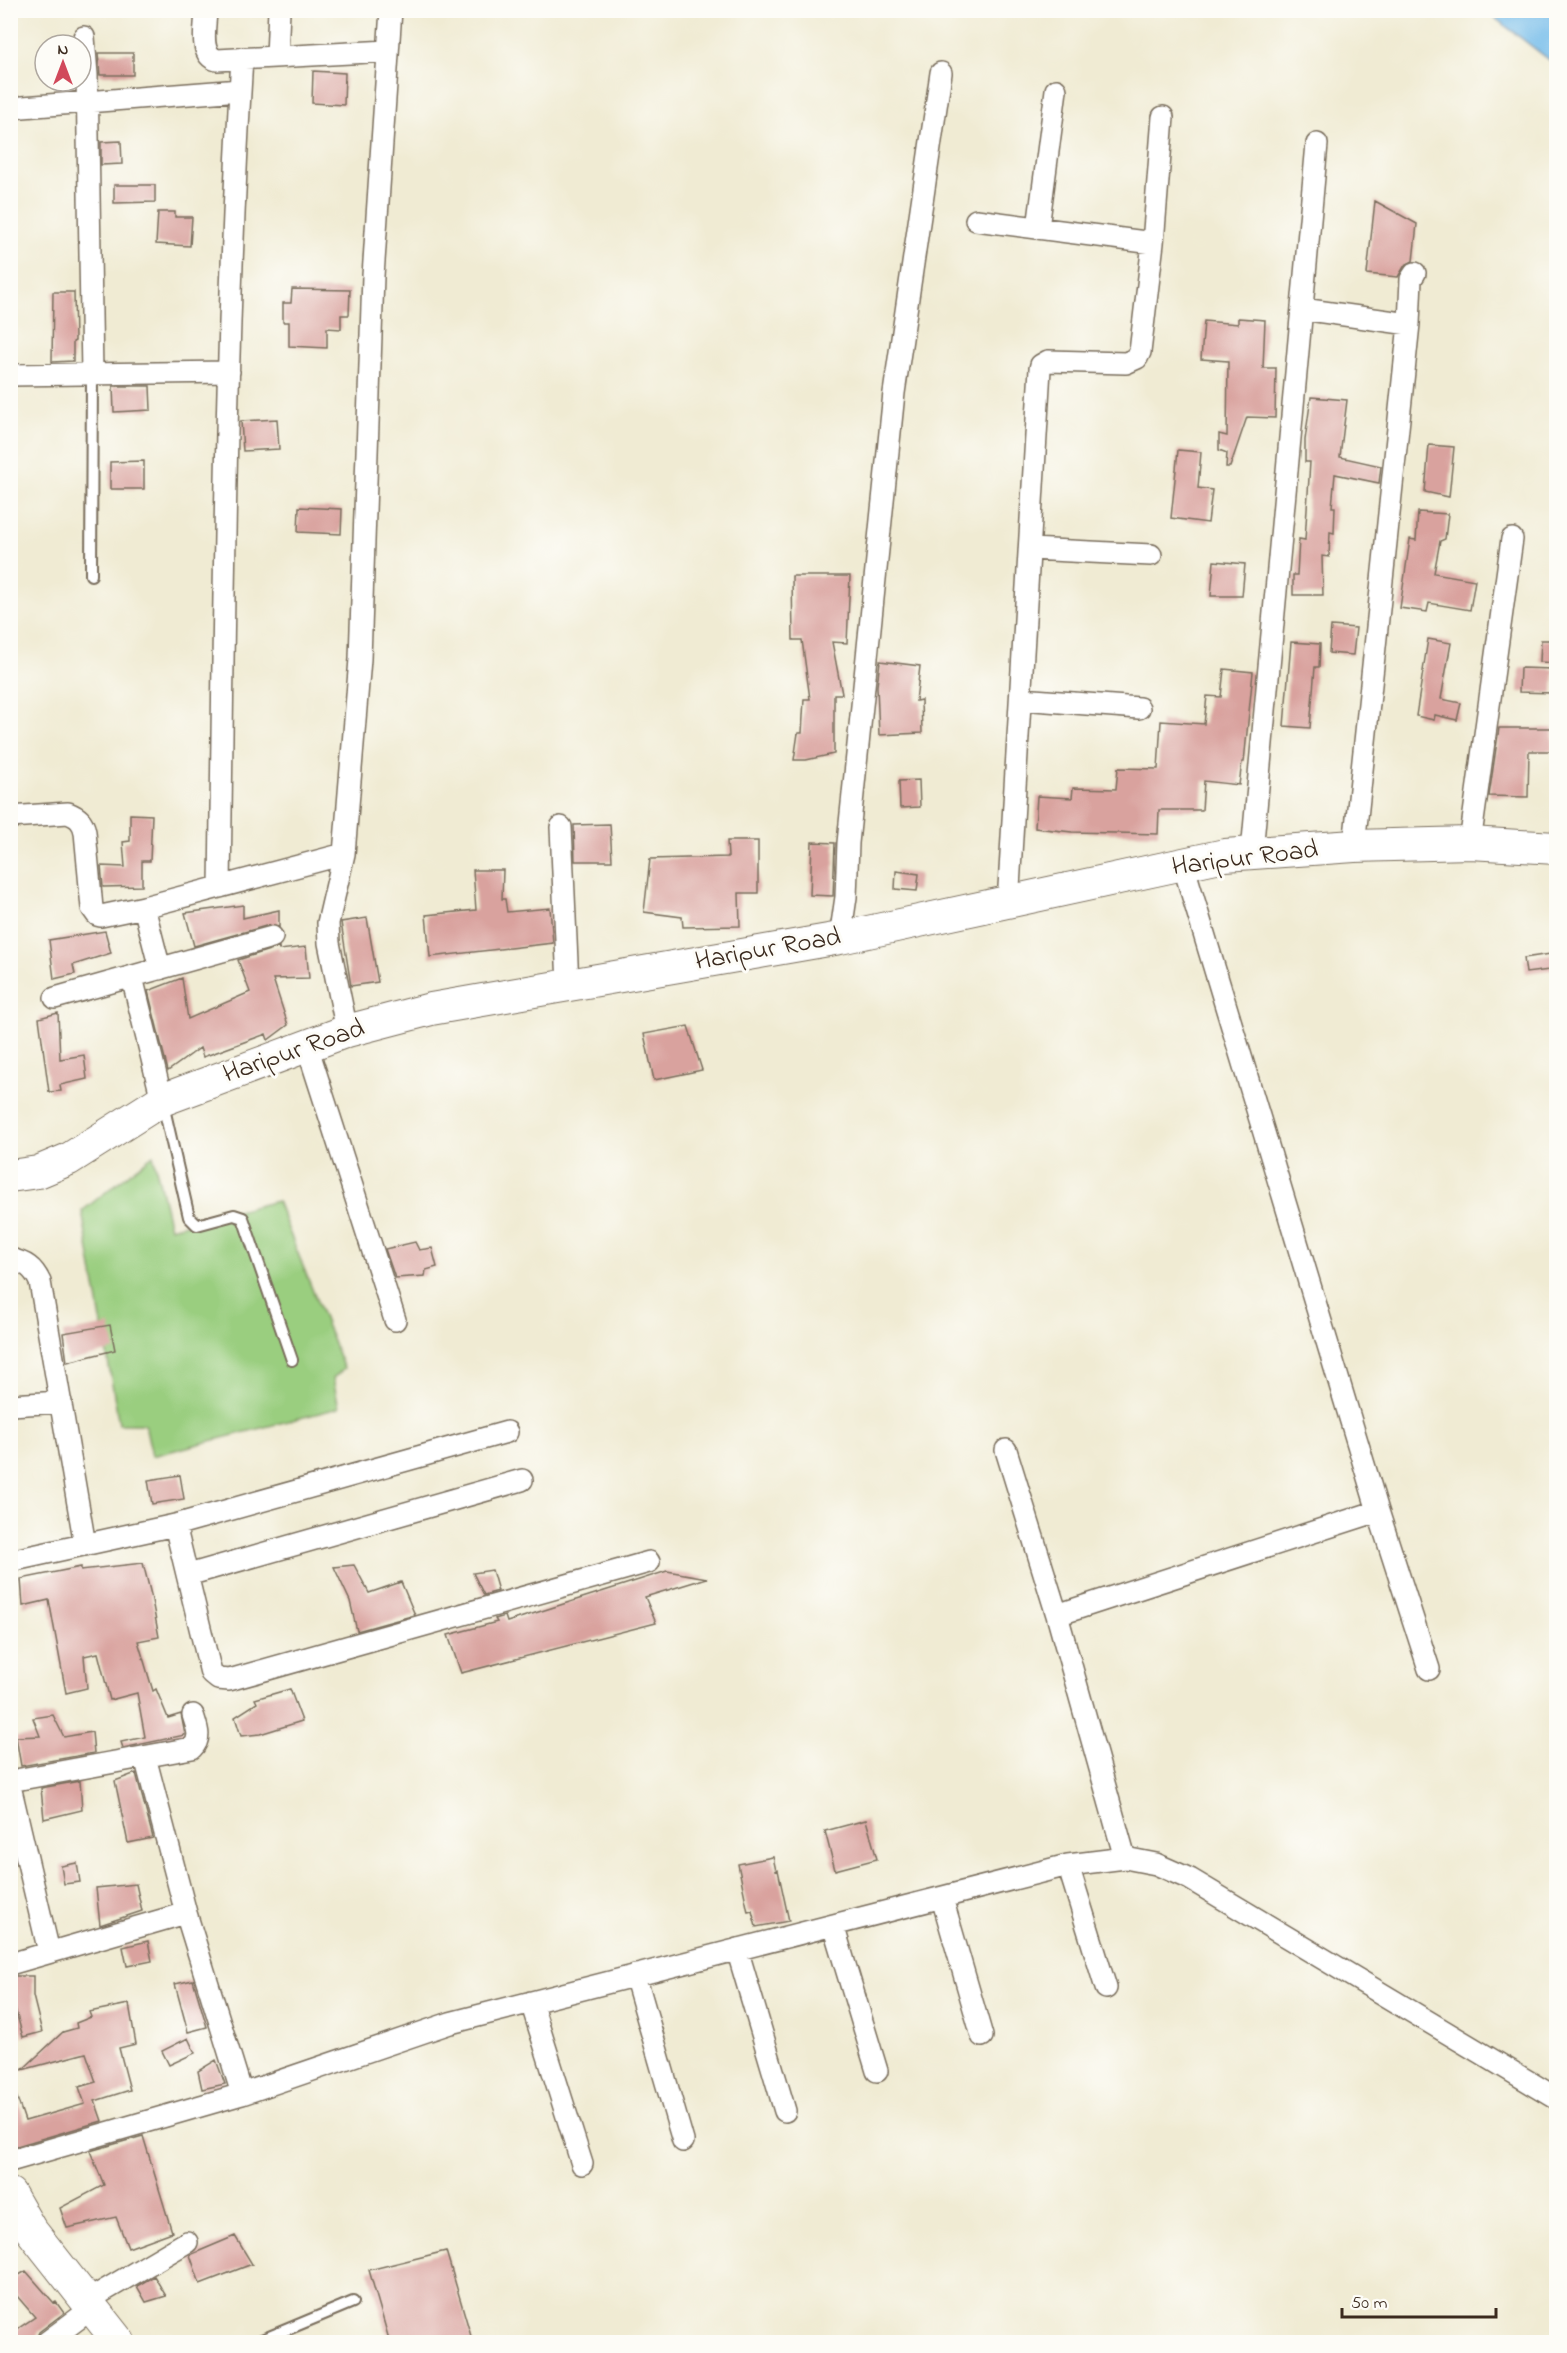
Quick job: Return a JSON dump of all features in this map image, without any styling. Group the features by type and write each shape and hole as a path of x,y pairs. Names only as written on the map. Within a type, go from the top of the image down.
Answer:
{"street":[{"path":"206,10 204,46 211,59 388,51"},
{"path":"277,56 279,10"},
{"path":"347,1031 329,943 328,923 344,854 360,659 373,276 391,10"},
{"path":"220,886 229,372 242,58"},
{"path":"840,939 846,897 848,843 894,393 941,73"},
{"path":"10,108 240,90"},
{"path":"1038,228 1056,90"},
{"path":"87,93 92,374"},
{"path":"1008,904 1041,365 1048,361 1126,363 1137,358 1140,352 1153,243 1163,117"},
{"path":"1252,852 1317,144"},
{"path":"976,220 1153,243"},
{"path":"1354,846 1409,324 1411,279 1415,273"},
{"path":"1302,309 1409,324"},
{"path":"10,375 229,372"},
{"path":"1470,843 1512,539"},
{"path":"1030,549 1151,555"},
{"path":"1020,699 1139,708"},
{"path":"10,817 68,813 77,816 85,832 92,908 101,916 144,907 344,854"},
{"path":"561,827 568,985"},
{"name":"Haripur Road","path":"10,1176 38,1172 69,1159 162,1100 347,1031 431,1009 840,939 1183,864 1252,852 1470,843 1557,848"},
{"path":"1183,864 1378,1511 1429,1669"},
{"path":"144,907 160,969"},
{"path":"55,998 272,938"},
{"path":"132,977 162,1100"},
{"path":"307,1046 396,1320"},
{"path":"10,1259 34,1269 40,1282 85,1545"},
{"path":"10,1405 61,1401"},
{"path":"10,1561 175,1525 507,1432"},
{"path":"1006,1450 1057,1615 1125,1858"},
{"path":"188,1575 522,1480"},
{"path":"1057,1615 1378,1511"},
{"path":"175,1525 211,1673 218,1679 229,1680 649,1562"},
{"path":"10,1780 192,1748 198,1740 193,1715"},
{"path":"145,1757 186,1913 242,2094"},
{"path":"10,1786 49,1952"},
{"path":"10,2161 242,2094 450,2023 1068,1864 1125,1858 1155,1864 1190,1879 1557,2098"},
{"path":"1068,1864 1106,1988"},
{"path":"942,1898 982,2036"},
{"path":"10,1964 186,1913"},
{"path":"833,1925 877,2071"},
{"path":"737,1949 785,2111"},
{"path":"634,1975 683,2141"},
{"path":"531,2002 582,2164"},
{"path":"10,2194 30,2229 88,2306 109,2339"},
{"path":"47,2343 88,2306 187,2242"}],"lane":[{"path":"91,575 92,374"},
{"path":"162,1100 189,1217 197,1225 234,1215 243,1218 292,1360"},
{"path":"256,2343 353,2302"}],"green space":[{"path":"153,1155 170,1228 277,1201 344,1369 333,1378 339,1408 152,1456 145,1424 119,1424 82,1211"}],"water":[{"path":"1486,11 1556,11 1556,65"}],"building":[{"path":"98,53 133,53 133,75 100,75"},
{"path":"313,71 345,73 344,105 312,103"},
{"path":"121,141 122,164 101,165 101,142"},
{"path":"114,185 155,185 155,202 114,203"},
{"path":"1375,201 1417,224 1413,261 1405,265 1398,277 1367,274"},
{"path":"158,212 175,212 175,217 192,217 190,246 156,244"},
{"path":"292,289 350,290 349,315 341,315 341,329 327,328 327,348 289,346 289,322 283,322 283,303 291,303"},
{"path":"53,292 74,292 73,361 52,362"},
{"path":"1238,318 1265,320 1263,368 1276,368 1275,418 1247,417 1230,467 1226,467 1227,453 1219,450 1219,434 1227,436 1228,361 1201,359 1204,321 1238,324"},
{"path":"113,386 150,386 151,410 114,412"},
{"path":"1311,397 1347,400 1340,457 1381,466 1379,483 1335,474 1332,507 1335,507 1334,533 1330,532 1329,557 1322,556 1323,595 1293,595 1293,575 1297,575 1299,539 1305,540 1310,462 1305,462 1305,440"},
{"path":"277,419 279,449 243,451 241,421"},
{"path":"1429,445 1454,447 1449,497 1425,492"},
{"path":"1178,450 1201,452 1198,488 1212,490 1208,523 1171,518"},
{"path":"144,461 144,489 110,489 110,462"},
{"path":"299,507 342,509 341,534 298,532"},
{"path":"1418,512 1448,514 1445,539 1440,541 1434,573 1475,580 1470,610 1429,603 1427,612 1400,608 1410,539 1416,540"},
{"path":"1214,561 1245,564 1242,596 1211,596"},
{"path":"792,576 850,576 847,643 832,642 842,694 834,694 834,754 806,760 794,760 798,733 802,733 804,699 810,699 802,640 793,640"},
{"path":"1331,626 1356,628 1353,655 1329,653"},
{"path":"1428,639 1451,643 1441,699 1461,703 1457,720 1435,715 1434,720 1416,716"},
{"path":"1541,640 1557,640 1557,663 1540,662"},
{"path":"1291,642 1320,644 1319,667 1315,667 1310,728 1284,726"},
{"path":"880,661 920,666 916,701 921,700 922,733 879,735 877,686"},
{"path":"1520,668 1554,669 1553,693 1519,692"},
{"path":"1224,669 1253,672 1244,762 1242,762 1239,785 1204,781 1202,810 1159,810 1158,834 1072,832 1035,828 1037,796 1072,798 1073,788 1116,789 1118,768 1158,769 1161,721 1204,724 1207,696 1221,697"},
{"path":"1499,728 1553,728 1553,751 1529,751 1528,797 1489,796"},
{"path":"919,780 920,807 900,808 899,781"},
{"path":"130,814 152,815 150,861 142,861 142,886 103,887 101,866 125,867 123,842 130,841"},
{"path":"610,824 612,861 575,861 574,825"},
{"path":"727,841 758,841 758,893 739,893 740,926 683,927 682,917 644,912 650,859 728,857"},
{"path":"812,842 835,843 833,896 810,895"},
{"path":"473,870 503,870 502,899 505,899 507,912 550,908 553,943 430,957 426,915 476,910"},
{"path":"896,871 919,874 917,891 895,889"},
{"path":"243,905 243,918 279,910 279,927 269,925 194,946 185,913"},
{"path":"367,918 378,982 351,986 341,922"},
{"path":"105,931 111,953 73,965 75,974 54,979 49,940"},
{"path":"279,947 279,950 306,947 309,978 273,979 288,1025 268,1040 266,1034 203,1057 200,1048 168,1071 148,991 182,978 188,1019 250,992 238,960"},
{"path":"1557,953 1557,969 1526,973 1524,958"},
{"path":"58,1013 60,1059 84,1055 87,1079 60,1085 61,1091 49,1092 39,1018"},
{"path":"688,1026 702,1070 654,1080 644,1034"},
{"path":"415,1242 419,1250 432,1248 437,1267 426,1270 425,1276 395,1278 385,1249"},
{"path":"110,1325 115,1350 67,1362 63,1333"},
{"path":"180,1475 184,1499 152,1504 148,1480"},
{"path":"143,1563 159,1637 138,1641 153,1691 156,1689 168,1718 181,1714 185,1735 123,1748 121,1742 145,1737 137,1693 110,1700 98,1653 84,1656 87,1688 66,1693 49,1600 23,1606 21,1579 81,1567 81,1570"},
{"path":"354,1565 369,1593 401,1582 415,1615 357,1631 350,1601 334,1567"},
{"path":"492,1570 498,1591 484,1595 473,1573"},
{"path":"667,1571 707,1578 645,1597 656,1623 461,1673 448,1635 497,1622 495,1619 505,1616 507,1622"},
{"path":"290,1689 302,1721 260,1734 241,1736 235,1717 257,1703 255,1699"},
{"path":"53,1715 64,1737 92,1732 94,1753 21,1766 16,1737 40,1736 33,1718"},
{"path":"136,1773 153,1838 128,1843 115,1781"},
{"path":"80,1781 82,1810 44,1819 41,1788"},
{"path":"866,1820 877,1859 835,1870 825,1831"},
{"path":"773,1857 789,1921 756,1927 752,1911 748,1912 738,1864"},
{"path":"77,1863 80,1882 64,1884 61,1866"},
{"path":"136,1884 142,1911 100,1925 96,1888"},
{"path":"148,1941 152,1961 127,1966 123,1947"},
{"path":"10,1976 33,1976 33,1996 42,2032 23,2037 10,1990"},
{"path":"193,1980 207,2027 188,2032 175,1984"},
{"path":"129,2004 136,2044 119,2048 130,2090 95,2101 102,2121 10,2148 10,2086 13,2086 25,2121 85,2104 79,2087 96,2082 86,2053 22,2070 63,2032 77,2028 76,2023 91,2017 89,2012"},
{"path":"188,2038 195,2053 169,2065 162,2051"},
{"path":"216,2060 225,2084 202,2089 198,2071"},
{"path":"143,2136 172,2232 128,2248 116,2217 67,2228 60,2208 104,2185 90,2151"},
{"path":"235,2236 252,2264 200,2284 190,2255"},
{"path":"446,2251 473,2343 390,2343 369,2270"},
{"path":"26,2271 64,2313 39,2332 34,2343 10,2343 10,2334 35,2317 10,2288 10,2280"},
{"path":"154,2276 166,2296 146,2302 137,2286"}]}
